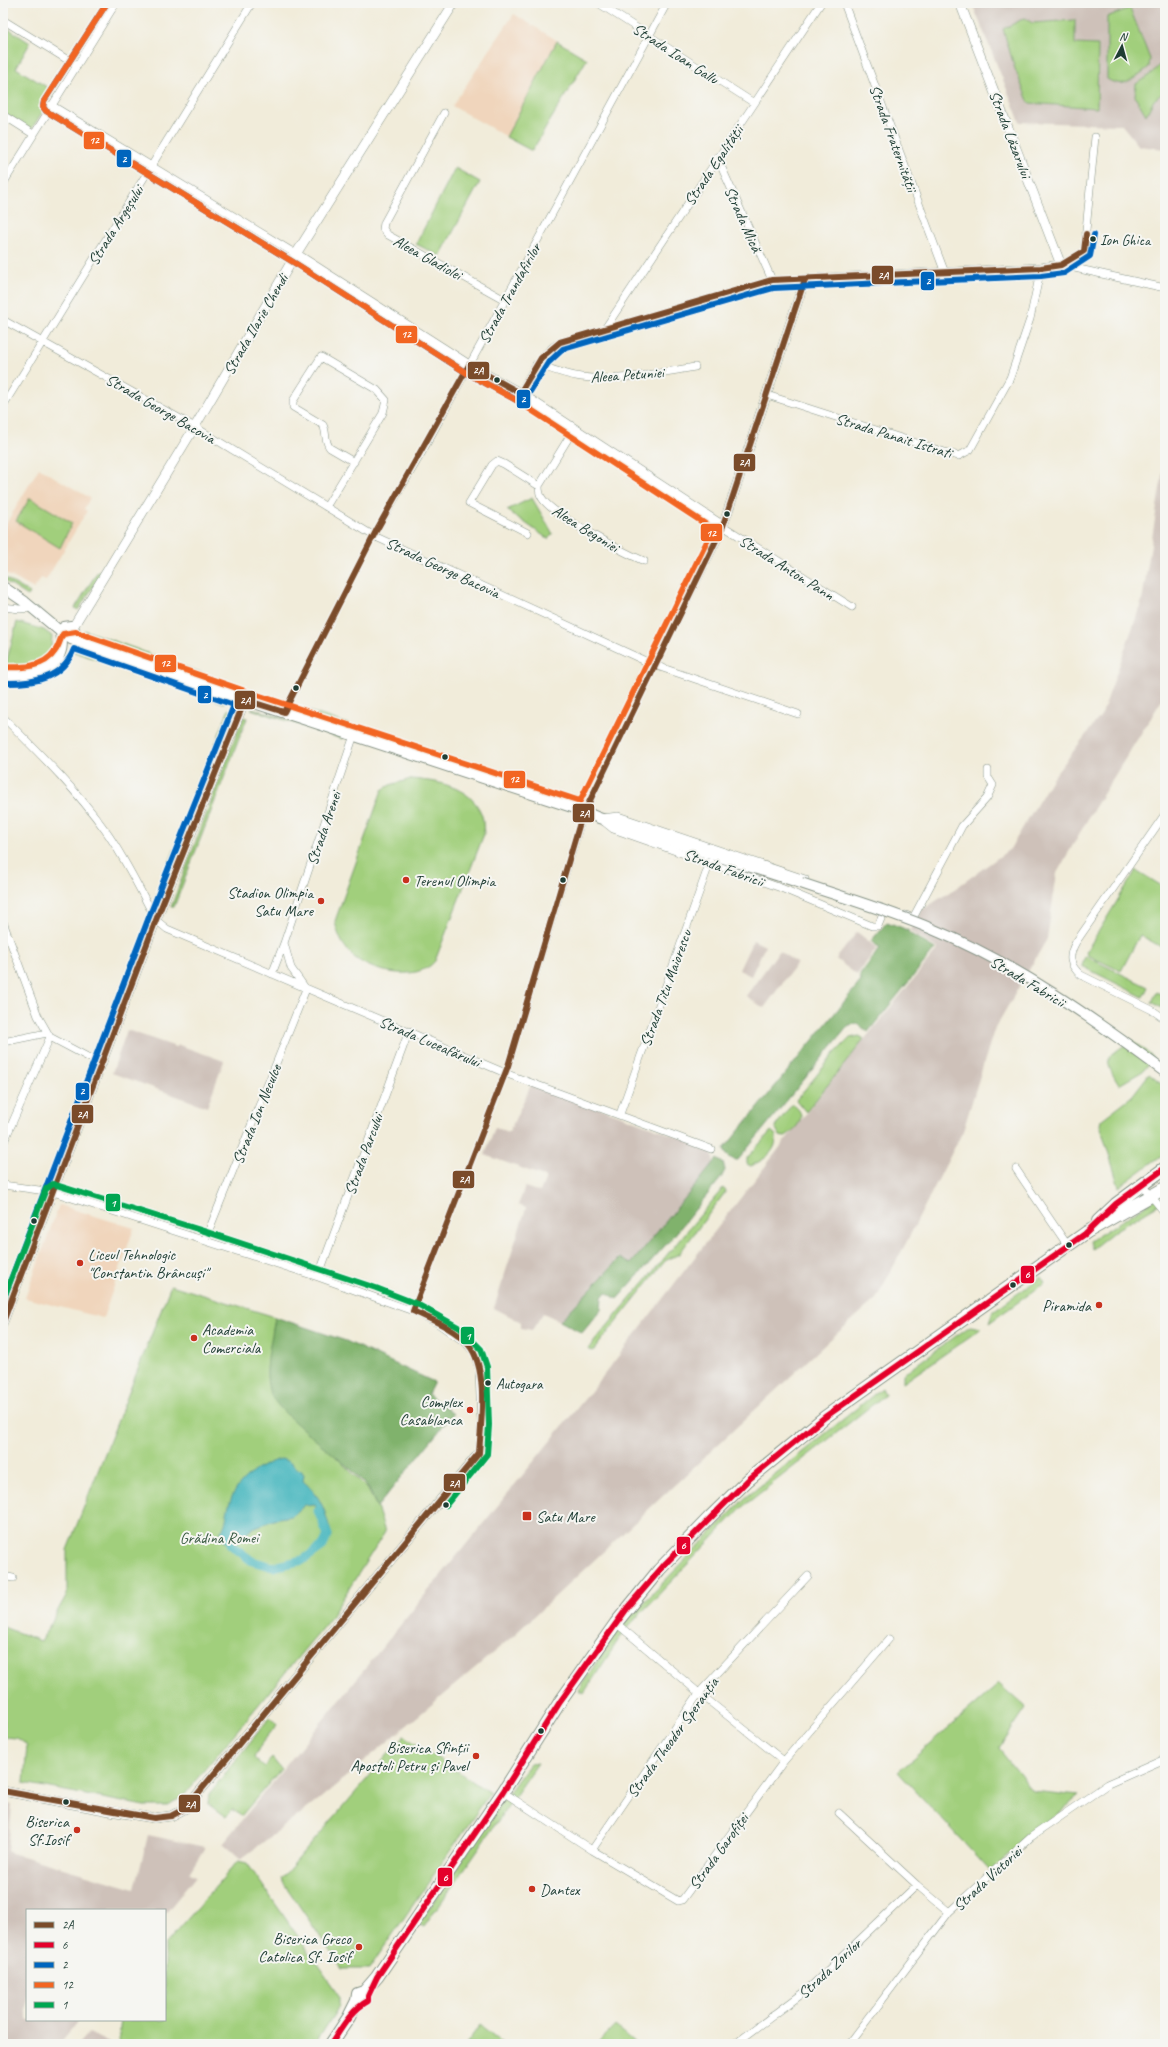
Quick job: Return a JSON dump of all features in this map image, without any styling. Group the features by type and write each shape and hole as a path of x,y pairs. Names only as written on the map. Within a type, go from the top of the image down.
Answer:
{"main road":[{"name":"Strada Fabricii","path":"3,587 46,620 82,643 245,700 584,811 599,818 801,883 933,930 992,959 1044,989 1123,1041 1165,1072"},
{"path":"3,675 38,672 55,663 68,634"},
{"path":"1087,1232 1116,1204 1165,1168"},
{"path":"334,2043 349,2017 503,1792 560,1702 616,1623 659,1570 710,1517 748,1480 788,1446 831,1413 1087,1232 1150,1195 1165,1188"}],"street":[{"path":"3,184 116,3"},
{"name":"Strada Argeșului","path":"3,406 252,3"},
{"name":"Strada Ilarie Chendi","path":"68,634 195,427 296,254 454,3"},
{"name":"Strada Ioan Gallu","path":"598,3 754,103"},
{"name":"Strada Trandafirilor","path":"284,712 374,536 667,3"},
{"name":"Strada Egalității","path":"606,327 717,157 821,3"},
{"name":"Strada Fraternității","path":"844,3 944,273"},
{"name":"Strada Lăzarului","path":"960,3 1061,265"},
{"path":"3,20 76,65"},
{"name":"Strada Anton Pann","path":"51,106 296,254 469,365 520,393 723,526 852,607"},
{"name":"Aleea Gladiolei","path":"444,113 405,183 384,223 383,229 394,239 505,300"},
{"path":"3,115 33,134"},
{"path":"1061,265 1084,251 1095,137"},
{"name":"Strada Mică","path":"717,157 772,280"},
{"path":"520,393 536,364 548,349 560,342 606,327 772,280 1041,268 1061,265 1165,288"},
{"name":"Strada Panait Istrati","path":"767,395 951,454 959,456 965,454 974,444 1010,378 1030,319 1041,268"},
{"path":"413,1311 505,1073 584,811 723,526 805,279"},
{"name":"Strada George Bacovia","path":"3,320 195,427 374,536 654,665 798,714"},
{"path":"326,507 354,462 383,413 386,400 377,390 321,357 294,401 293,407 323,425 326,430 327,444 330,448 354,462"},
{"name":"Aleea Petuniei","path":"536,364 580,377 601,378 648,375 695,367"},
{"path":"528,533 470,503 492,465 497,461 539,486 574,429"},
{"name":"Aleea Begoniei","path":"539,486 541,497 546,504 616,548 644,561"},
{"path":"3,607 20,610 32,608"},
{"path":"3,1322 54,1192 156,920 245,700"},
{"path":"3,717 50,763 85,803 106,831 156,920"},
{"name":"Strada Arenei","path":"272,974 284,943 354,735"},
{"path":"879,905 913,918 962,826 987,798 993,785 988,778 988,770"},
{"name":"Strada Fabricii","path":"1165,814 1070,952 1070,961 1074,970 1081,975 1165,1018"},
{"name":"Strada Fabricii","path":"618,816 879,905 883,914 878,926 872,926 781,888 613,829 599,818 618,816"},
{"name":"Strada Titu Maiorescu","path":"620,1114 710,862"},
{"name":"Strada Luceafărului","path":"156,920 167,929 505,1073 620,1114 711,1149"},
{"path":"3,922 38,1016 48,1035 101,1064"},
{"path":"284,943 291,968 306,989"},
{"name":"Strada Ion Neculce","path":"205,1240 306,989"},
{"name":"Strada Parcului","path":"318,1277 409,1031"},
{"path":"3,1042 48,1035"},
{"path":"3,1144 48,1035"},
{"path":"1016,1169 1068,1246"},
{"path":"1142,1184 1165,1213"},
{"path":"3,1185 54,1192 318,1277 413,1311 455,1334 474,1353 479,1369 481,1397 481,1425 478,1453 186,1808 170,1816 154,1818 110,1812 3,1791"},
{"path":"3,1576 13,1578"},
{"name":"Strada Theodor Speranția","path":"592,1850 699,1693 808,1576"},
{"path":"616,1623 699,1693 784,1761"},
{"name":"Strada Garofiței","path":"503,1792 592,1850 678,1900 682,1900 784,1761 889,1640"},
{"name":"Strada Victoriei","path":"849,2044 949,1912 1031,1837 1108,1784 1165,1759"},
{"path":"839,1813 916,1885 949,1912"},
{"name":"Strada Zorilor","path":"735,2044 806,1991 916,1885"}],"shaded area":[{"path":"972,3 1165,3 1165,149 1139,146 1122,125 1020,122"},
{"path":"514,14 587,59 532,151 452,106"},
{"path":"1165,457 1165,674 1159,683 1165,687 1165,695 1090,815 1057,873 1047,939 994,1030 963,1131 876,1299 833,1337 513,1636 316,1802 241,1859 223,1843 596,1385 842,1067 938,949 910,931 922,910 956,888 1010,849 1052,779 1102,714 1142,601"},
{"path":"39,468 90,498 84,509 87,511 46,580 41,578 34,589 3,572 3,529"},
{"path":"857,932 877,948 857,975 836,959"},
{"path":"753,940 765,946 751,976 739,970"},
{"path":"779,951 797,963 764,1008 746,996"},
{"path":"127,1030 176,1047 179,1045 224,1061 207,1107 112,1073"},
{"path":"532,1083 711,1149 714,1163 631,1265 620,1258 560,1321 543,1313 532,1330 521,1328 521,1322 494,1308 526,1208 518,1205 525,1187 540,1192 546,1177 485,1155 495,1127 509,1132"},
{"name":"Liceul Tehnologic \"Constantin Brâncuși\"","path":"59,1205 134,1228 103,1318 25,1298"},
{"path":"3,1803 12,1805 8,1852 135,1889 148,1835 205,1847 189,1873 196,1876 166,1913 166,1909 26,1909 26,2021 78,2021 59,2044 3,2044"},
{"path":"89,2033 111,2044 79,2044"}],"green space":[{"path":"1130,8 1150,59 1149,67 1134,79 1124,83 1113,82 1107,79 1107,17"},
{"path":"1025,18 1032,23 1075,20 1075,44 1098,45 1097,108 1029,103 1015,69 1003,29"},
{"path":"3,25 30,43 16,68 55,92 31,130 3,113"},
{"path":"557,41 587,59 532,151 506,137"},
{"path":"1165,59 1165,91 1154,100 1146,115 1135,96 1136,84 1151,74"},
{"path":"455,168 480,182 440,256 416,244"},
{"path":"30,498 72,523 60,548 16,521"},
{"path":"532,498 553,534 548,539 507,510"},
{"path":"98,571 102,573 78,610 75,608"},
{"path":"3,577 30,593 28,596 3,580"},
{"path":"17,622 44,630 52,636 51,649 45,663 24,671 4,671"},
{"path":"84,630 265,696 265,699 186,674 93,638"},
{"path":"78,646 224,698 225,701 224,703 72,651"},
{"path":"252,708 342,736 342,739 251,709"},
{"path":"299,708 348,724 347,727 298,710"},
{"path":"229,709 232,712 161,896 158,901 155,900"},
{"path":"243,717 247,718 174,907 171,907"},
{"path":"411,779 431,781 451,787 461,791 469,797 476,804 482,815 484,834 435,961 427,968 417,972 405,973 380,970 368,966 359,960 351,954 340,939 335,921 382,790 390,785"},
{"path":"1136,870 1165,888 1165,949 1140,935 1121,971 1087,955 1086,952"},
{"path":"887,922 908,930 909,933 935,949 868,1032 858,1024 849,1025 738,1160 729,1157 724,1149 861,981 860,975 880,948 871,941"},
{"path":"1085,956 1148,987 1143,997 1082,966"},
{"path":"1157,992 1165,996 1165,1010 1152,1002"},
{"path":"859,1036 863,1038 863,1041 806,1112 796,1100 836,1052 850,1038"},
{"path":"1132,1040 1154,1058 1143,1071 1119,1085 1110,1068 1109,1058"},
{"path":"1149,1074 1165,1087 1165,1153 1119,1187 1100,1125 1101,1120 1132,1096"},
{"path":"792,1104 800,1113 800,1122 789,1134 784,1137 780,1136 775,1127"},
{"path":"771,1131 776,1135 776,1141 772,1150 765,1158 751,1166 747,1164 747,1158"},
{"path":"717,1159 723,1163 725,1170 721,1178 672,1238 617,1299 606,1292 602,1297 601,1310 582,1333 560,1321 620,1258 631,1264"},
{"path":"723,1188 726,1191 679,1254 665,1261 593,1351 588,1349"},
{"path":"1157,1198 1164,1201 1116,1230 1092,1249 1090,1241"},
{"path":"1041,1277 1045,1283 989,1323 993,1311"},
{"name":"Grădina Romei","path":"171,1285 275,1317 267,1373 328,1449 367,1488 377,1507 385,1532 329,1620 181,1798 165,1806 144,1806 24,1783 27,1745 17,1738 3,1737 3,1627 41,1641 67,1594 67,1550"},
{"path":"275,1317 346,1341 434,1382 428,1394 453,1414 377,1507 368,1488 359,1477 298,1425 274,1400 269,1390 267,1381 267,1363"},
{"path":"970,1326 982,1328 903,1383 903,1374"},
{"path":"882,1388 885,1395 741,1508 625,1630 584,1693 578,1690 620,1627 744,1499"},
{"path":"999,1684 1026,1708 999,1748 1033,1791 1079,1796 990,1871 898,1772"},
{"path":"270,1717 277,1725 261,1744 254,1758 264,1767 272,1758 281,1769 241,1816 232,1809 226,1817 208,1804 209,1794"},
{"path":"404,1736 490,1793 369,1969 342,1969 281,1879"},
{"path":"538,1763 424,1927 418,1924 507,1794 530,1764"},
{"path":"238,1861 247,1863 340,1997 340,2005 315,2044 118,2044 121,2021 166,2021 166,1944"},
{"path":"480,2025 504,2044 466,2044"},
{"path":"615,2026 636,2044 597,2044"}],"water":[{"path":"281,1459 287,1461 304,1474 303,1481 310,1487 319,1500 325,1513 332,1536 324,1548 304,1563 272,1569 250,1562 233,1547 252,1561 273,1567 303,1560 323,1546 328,1535 315,1504 305,1505 292,1516 279,1518 253,1528 231,1546 222,1538 221,1531 225,1523 228,1508 237,1489 249,1475 273,1461"}],"waterway":[{"path":"231,1545 252,1561 273,1567 303,1560 323,1546 328,1535 318,1511"}],"transit line":[{"name":"2","path":"107,3 44,101 43,107 46,111 298,265 465,372 518,401 526,398 548,363 563,349 773,288 1041,276 1064,273 1090,256 1094,235"},
{"name":"12","path":"3,667 32,666 45,661 56,649 63,634 76,632 248,692 580,801 713,529 516,400 465,372 298,265 46,111 43,107 44,101 107,3"},
{"name":"2A","path":"3,1322 156,920 245,700 284,712 376,531 469,365 520,393 541,358 560,342 772,280 1041,268 1061,265 1084,251 1086,234"},
{"name":"2A","path":"3,1791 154,1818 171,1816 186,1808 479,1453 482,1397 479,1367 475,1354 468,1344 456,1333 413,1311 508,1066 581,819 723,526 805,279"},
{"name":"2","path":"3,683 35,681 45,678 62,667 69,659 74,649 234,705 149,917 3,1300"},
{"name":"6","path":"331,2044 356,2009 368,2001 368,1996 377,1977 503,1792 560,1702 628,1607 666,1563 748,1480 825,1417 1085,1234 1116,1204 1165,1168"},
{"name":"1","path":"3,1300 46,1189 53,1184 207,1232 376,1288 417,1304 460,1328 481,1349 487,1367 489,1425 487,1454 446,1505"}],"place":[{"name":"Ion Ghica","path":"1093,239"},
{"name":"Terenul Olimpia","path":"406,880"},
{"name":"Stadion Olimpia Satu Mare","path":"321,901"},
{"name":"Liceul Tehnologic \"Constantin Brâncuși\"","path":"80,1263"},
{"name":"Piramida","path":"1099,1305"},
{"name":"Academia Comerciala","path":"194,1338"},
{"name":"Autogara","path":"488,1383"},
{"name":"Complex Casablanca","path":"470,1410"},
{"name":"Satu Mare","path":"527,1516"},
{"name":"Biserica Sfinții Apostoli Petru și Pavel","path":"476,1756"},
{"name":"Biserica Sf.Iosif","path":"77,1830"},
{"name":"Dantex","path":"532,1889"},
{"name":"Biserica Greco Catolica Sf. Iosif","path":"359,1947"}]}
